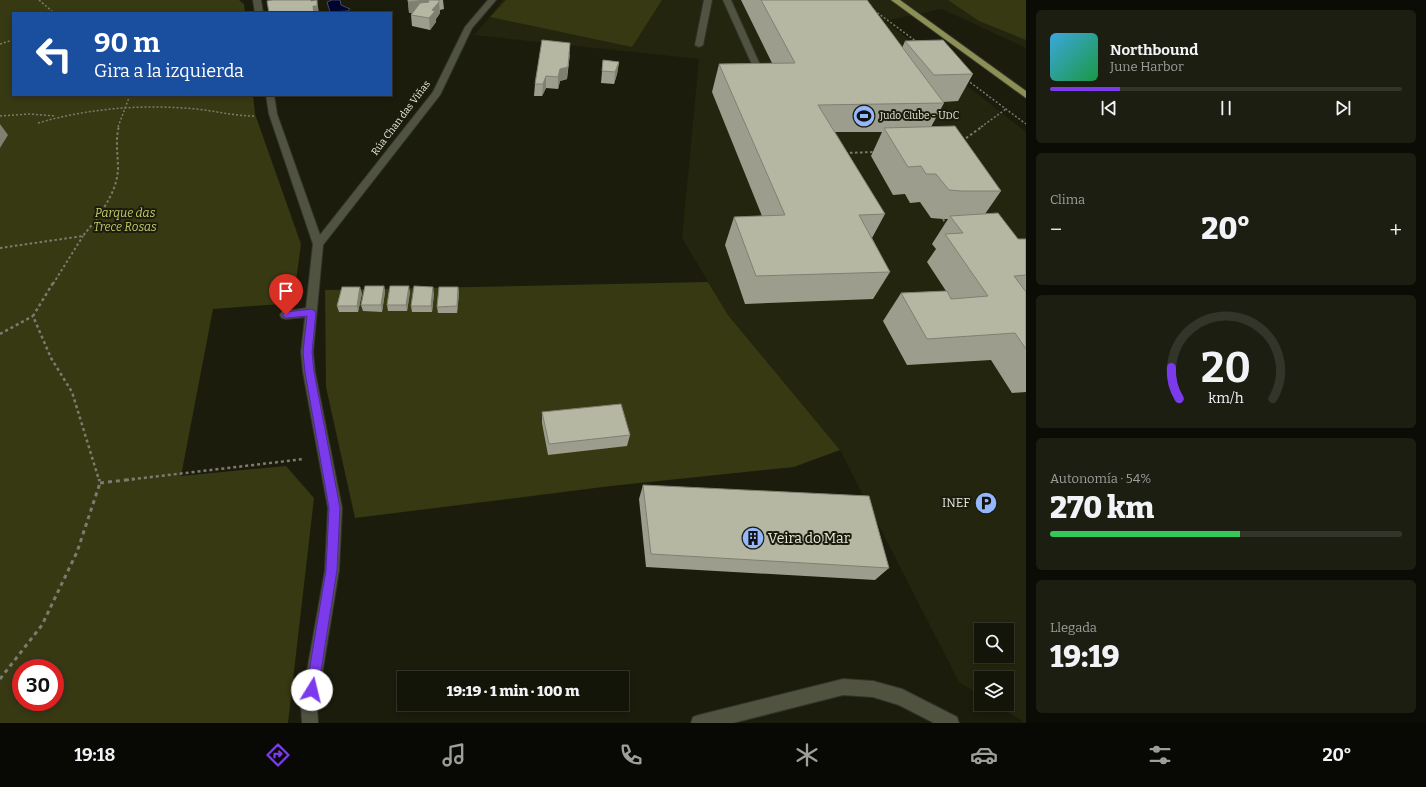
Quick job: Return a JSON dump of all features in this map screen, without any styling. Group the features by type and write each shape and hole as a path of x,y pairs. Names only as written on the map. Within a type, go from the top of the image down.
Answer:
{"main road":[{"path":"895,0 1026,95"}],"street":[{"path":"257,0 259,12"},
{"name":"Rúa Chan das Viñas","path":"318,244 437,92 469,27 492,0"},
{"path":"699,45 708,0"},
{"path":"727,0 765,85"},
{"path":"270,96 273,114 318,244 307,352 309,372 335,508 332,570 310,705 310,723"},
{"path":"286,315 312,312"},
{"path":"699,723 843,687 873,689 902,697 951,723"}],"path":[{"path":"39,0 53,12"},
{"path":"867,5 917,42"},
{"path":"0,44 12,40"},
{"path":"966,78 1026,124"},
{"path":"0,334 33,316 83,236 106,207 117,176 118,161 116,142 118,123 130,96"},
{"path":"0,116 29,114 58,116 125,107 174,107 249,116 273,114"},
{"path":"962,141 1006,109"},
{"path":"38,123 58,116"},
{"path":"844,153 881,152"},
{"path":"943,219 949,231"},
{"path":"0,248 83,236"},
{"path":"0,679 42,626 77,552 100,483 72,392 51,358 33,316"},
{"path":"100,483 326,457"}],"shaded area":[{"path":"503,0 1026,0 1026,48 942,9 885,21 1026,132 1026,723 1006,711 1014,711 1014,671 974,671 974,692 959,682 840,450 728,315 682,238 699,59 474,35"}],"green space":[{"name":"Parque das Trece Rosas","path":"0,0 239,0 244,4 245,12 12,12 12,96 253,96 255,114 301,244 293,303 213,309 181,476 286,466 314,498 288,723 0,723"},
{"path":"506,0 662,0 632,47 490,17"},
{"path":"948,0 1026,0 1026,40 979,21"},
{"path":"708,282 728,315 840,450 794,467 611,486 355,518 326,387 325,290"}],"water":[{"path":"332,0 340,0 341,5 350,9 348,11 330,12 327,2"}],"building":[{"path":"317,0 317,6 313,6 314,12 269,12 267,1"},
{"path":"408,0 426,0 408,2"},
{"path":"428,0 439,0 432,10 435,11 429,18 411,15 420,3 429,2"},
{"path":"761,0 867,0 944,103 818,105 885,214 859,215 890,272 756,276 734,217 785,215 719,64 795,63"},
{"path":"542,40 570,43 568,67 560,69 558,77 546,76 543,84 535,84"},
{"path":"943,40 973,74 934,75 905,41"},
{"path":"603,60 619,62 615,72 602,71"},
{"path":"955,126 1001,191 949,190 936,174 926,174 921,166 908,167 884,128"},
{"path":"998,213 1018,239 1026,239 1026,275 1014,276 1026,292 1026,349 1015,333 927,339 901,293 947,291 951,299 988,296 945,234 963,233 950,216"},
{"path":"365,286 384,286 381,305 361,305"},
{"path":"390,286 409,286 406,305 387,305"},
{"path":"414,286 433,287 431,306 411,306"},
{"path":"342,287 360,287 357,306 337,306"},
{"path":"439,287 458,287 457,306 437,307"},
{"path":"621,404 630,435 549,444 542,412"},
{"name":"Veira do Mar","path":"643,485 869,496 889,568 651,554"}],"place":[{"name":"Judo Clube - UDC","path":"864,116"},
{"name":"INEF","path":"986,503"},
{"name":"Veira do Mar","path":"753,538"}],"route":[{"path":"286,315 312,312 307,352 309,372 335,508 332,570 312,690"}]}
